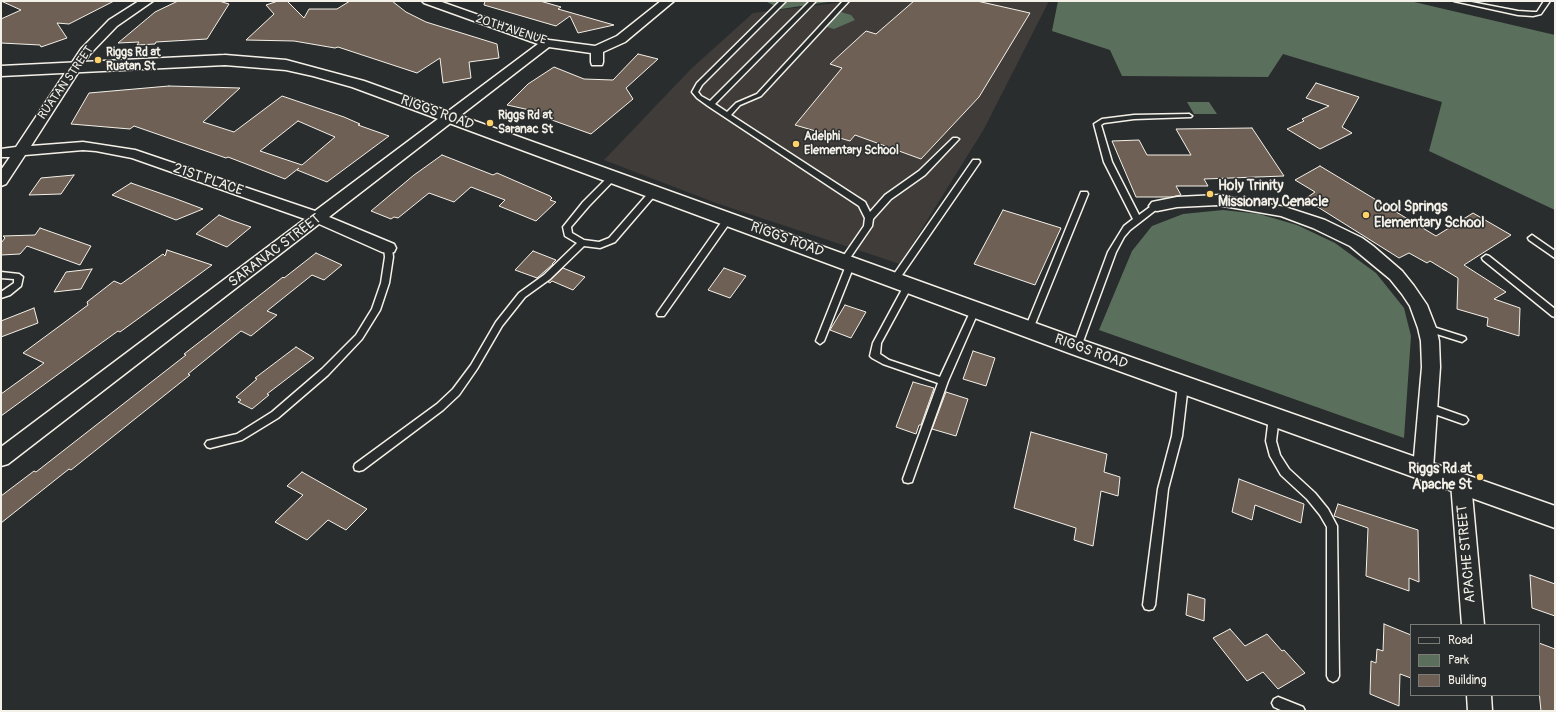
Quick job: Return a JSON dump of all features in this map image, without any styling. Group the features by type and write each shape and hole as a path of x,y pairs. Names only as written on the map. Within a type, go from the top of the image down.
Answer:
{"main road":[{"name":"RIGGS ROAD","path":"1,71 242,60 286,65 358,84 1077,347 1555,517"}],"street":[{"name":"RUATAN STREET","path":"1,181 74,67 97,38 113,23 147,1"},
{"name":"20TH AVENUE","path":"428,1 547,42 583,49 597,50"},
{"path":"448,9 460,1"},
{"path":"597,62 597,50 621,39 668,1"},
{"name":"SARANAC STREET","path":"1,458 318,218 547,42"},
{"name":"21ST PLACE","path":"1,153 20,150 83,146 118,150 135,154 318,218 388,248"},
{"path":"1157,206 1185,201 1218,200 1284,212 1319,224 1356,242 1396,275 1418,305 1427,328 1430,341 1431,367 1429,408 1423,469"},
{"name":"APACHE STREET","path":"1461,483 1473,624"},
{"path":"1479,696 1480,711"}],"lane":[{"path":"783,1 699,84 695,92 699,97 727,116 862,204 869,218 868,226 848,262 820,341"},
{"path":"710,104 812,1"},
{"path":"727,116 738,104 759,95 846,1"},
{"path":"1457,1 1518,13 1534,14 1539,13 1547,1"},
{"path":"1138,221 1108,162 1097,124 1102,121 1134,117 1189,116"},
{"path":"869,218 888,197 922,172 955,139"},
{"path":"943,380 886,362 875,356 877,343 902,282 976,162"},
{"path":"613,177 586,204 567,227 568,234 582,243 600,245 612,240 654,192"},
{"path":"1029,329 1084,194"},
{"path":"1077,347 1112,252 1121,236 1127,228 1157,206"},
{"path":"661,314 728,219"},
{"path":"1532,238 1555,255"},
{"path":"359,467 440,407 456,392 474,367 499,324 522,295 547,277 582,243"},
{"path":"210,444 239,437 275,415 325,372 359,337 376,310 383,290 389,257 388,248"},
{"path":"1486,258 1555,314"},
{"path":"1,276 10,275 19,277 18,284 7,293 1,295"},
{"path":"908,479 943,380 975,310"},
{"path":"1427,328 1462,339"},
{"path":"1149,606 1163,489 1177,436 1183,384"},
{"path":"1429,408 1464,420"},
{"path":"1274,416 1271,441 1275,456 1285,472 1311,496 1324,512 1332,526 1333,676"},
{"path":"1278,703 1300,711"}],"shaded area":[{"name":"Adelphi Elementary School","path":"852,1 1049,1 984,129 900,264 716,203 604,160 692,68 753,13"}],"green space":[{"path":"765,1 835,1 781,9"},
{"path":"1058,1 1410,1 1555,35 1555,210 1429,151 1442,102 1283,54 1268,77 1122,76 1110,50 1052,31"},
{"path":"841,12 851,15 855,20 834,29 824,26"},
{"path":"1187,102 1209,102 1217,114 1194,114"},
{"path":"1223,210 1259,214 1297,225 1335,243 1376,273 1404,308 1411,336 1404,438 1099,330 1132,251 1152,226 1183,214"}],"building":[{"path":"1,1 114,1 69,24 57,23 67,38 41,47 40,45 1,43 1,19 21,10"},
{"path":"178,1 219,1 229,4 207,39 156,42 155,44 137,45 139,42 118,43 155,12"},
{"path":"278,1 287,1 304,18 309,9 337,9 350,1 392,1 406,12 426,22 497,44 499,58 469,62 471,78 443,83 440,58 417,73 338,47 335,48 294,41 246,40 274,14 266,5"},
{"path":"485,1 540,1 561,7 558,9 614,25 578,33 570,16 556,26 484,5"},
{"path":"914,1 977,1 1030,13 979,97 921,159 855,135 850,141 795,125 842,68 830,64 866,31 876,34"},
{"path":"638,54 658,59 626,88 633,99 591,134 535,114 539,112 507,105 528,84 554,67 584,79 613,80"},
{"path":"1316,83 1359,97 1342,127 1352,133 1320,149 1287,129 1304,121 1302,119 1329,106 1306,98"},
{"path":"169,86 240,88 203,122 234,132 282,96 344,117 360,124 358,125 389,136 327,182 297,170 299,168 285,179 228,157 226,158 134,126 130,129 71,124 89,93","holes":["298,121 335,137 302,165 260,151"]},
{"path":"1252,128 1284,176 1204,179 1208,186 1176,186 1181,195 1171,197 1136,197 1112,141 1139,140 1147,155 1191,155 1176,129"},
{"path":"442,155 493,175 497,173 550,196 552,198 550,200 556,202 536,221 499,206 505,200 471,187 454,202 429,193 398,218 394,217 391,219 371,211 414,175"},
{"name":"Cool Springs Elementary School","path":"1320,166 1436,236 1473,213 1511,235 1464,265 1506,292 1494,299 1520,308 1519,336 1487,326 1488,318 1457,309 1458,278 1430,261 1427,263 1409,253 1399,258 1305,199 1315,192 1295,180"},
{"path":"74,175 61,194 29,195 41,178"},
{"path":"131,183 203,209 176,220 112,195"},
{"path":"1003,210 1061,228 1035,285 974,264"},
{"path":"219,215 251,227 227,247 196,234"},
{"path":"40,228 91,246 80,265 27,246 20,254 1,255 1,243 5,238 3,236 35,235"},
{"path":"167,250 212,265 1,416 1,394 44,363 23,353 88,305 87,302 114,281 121,284 163,254 165,256"},
{"path":"533,251 556,260 537,278 515,270"},
{"path":"316,253 342,265 324,280 312,275 267,311 277,315 251,336 241,331 188,374 190,375 71,470 69,469 1,523 1,496 34,471 36,472 186,355 184,354"},
{"path":"563,268 585,277 573,290 552,281 550,283 548,282"},
{"path":"724,268 746,276 730,298 708,290"},
{"path":"92,269 81,289 54,292 66,272"},
{"path":"845,305 866,312 851,338 830,330"},
{"path":"34,308 38,323 1,337 1,321"},
{"path":"296,347 314,358 267,394 269,395 252,409 238,402 241,400 236,397 257,379 255,378"},
{"path":"973,351 995,358 986,386 963,379"},
{"path":"913,382 934,388 921,425 919,425 916,434 896,427"},
{"path":"946,392 968,399 956,436 932,429"},
{"path":"1031,432 1107,454 1104,472 1120,477 1118,496 1101,491 1093,546 1074,540 1076,528 1014,508"},
{"path":"302,472 367,509 346,530 328,520 307,540 275,522 303,495 287,486"},
{"path":"1239,479 1304,504 1301,523 1255,505 1252,520 1232,512"},
{"path":"1338,504 1418,530 1419,582 1409,578 1409,591 1366,576 1368,528 1334,516"},
{"path":"1530,575 1555,584 1555,616 1532,608"},
{"path":"1188,594 1205,599 1204,621 1186,615"},
{"path":"1384,624 1410,635 1410,678 1400,674 1399,706 1370,694 1371,661 1376,663 1377,649 1383,651"},
{"path":"1230,629 1245,646 1267,634 1305,673 1278,689 1263,672 1247,681 1213,638"},
{"path":"1540,643 1555,649 1555,711 1541,711 1540,696"}],"place":[{"name":"Riggs Rd at Ruatan St","path":"98,60"},
{"name":"Riggs Rd at Saranac St","path":"490,123"},
{"name":"Adelphi Elementary School","path":"796,144"},
{"name":"Holy Trinity Missionary Cenacle","path":"1210,194"},
{"name":"Cool Springs Elementary School","path":"1366,215"},
{"name":"Riggs Rd at Apache St","path":"1480,477"}]}
